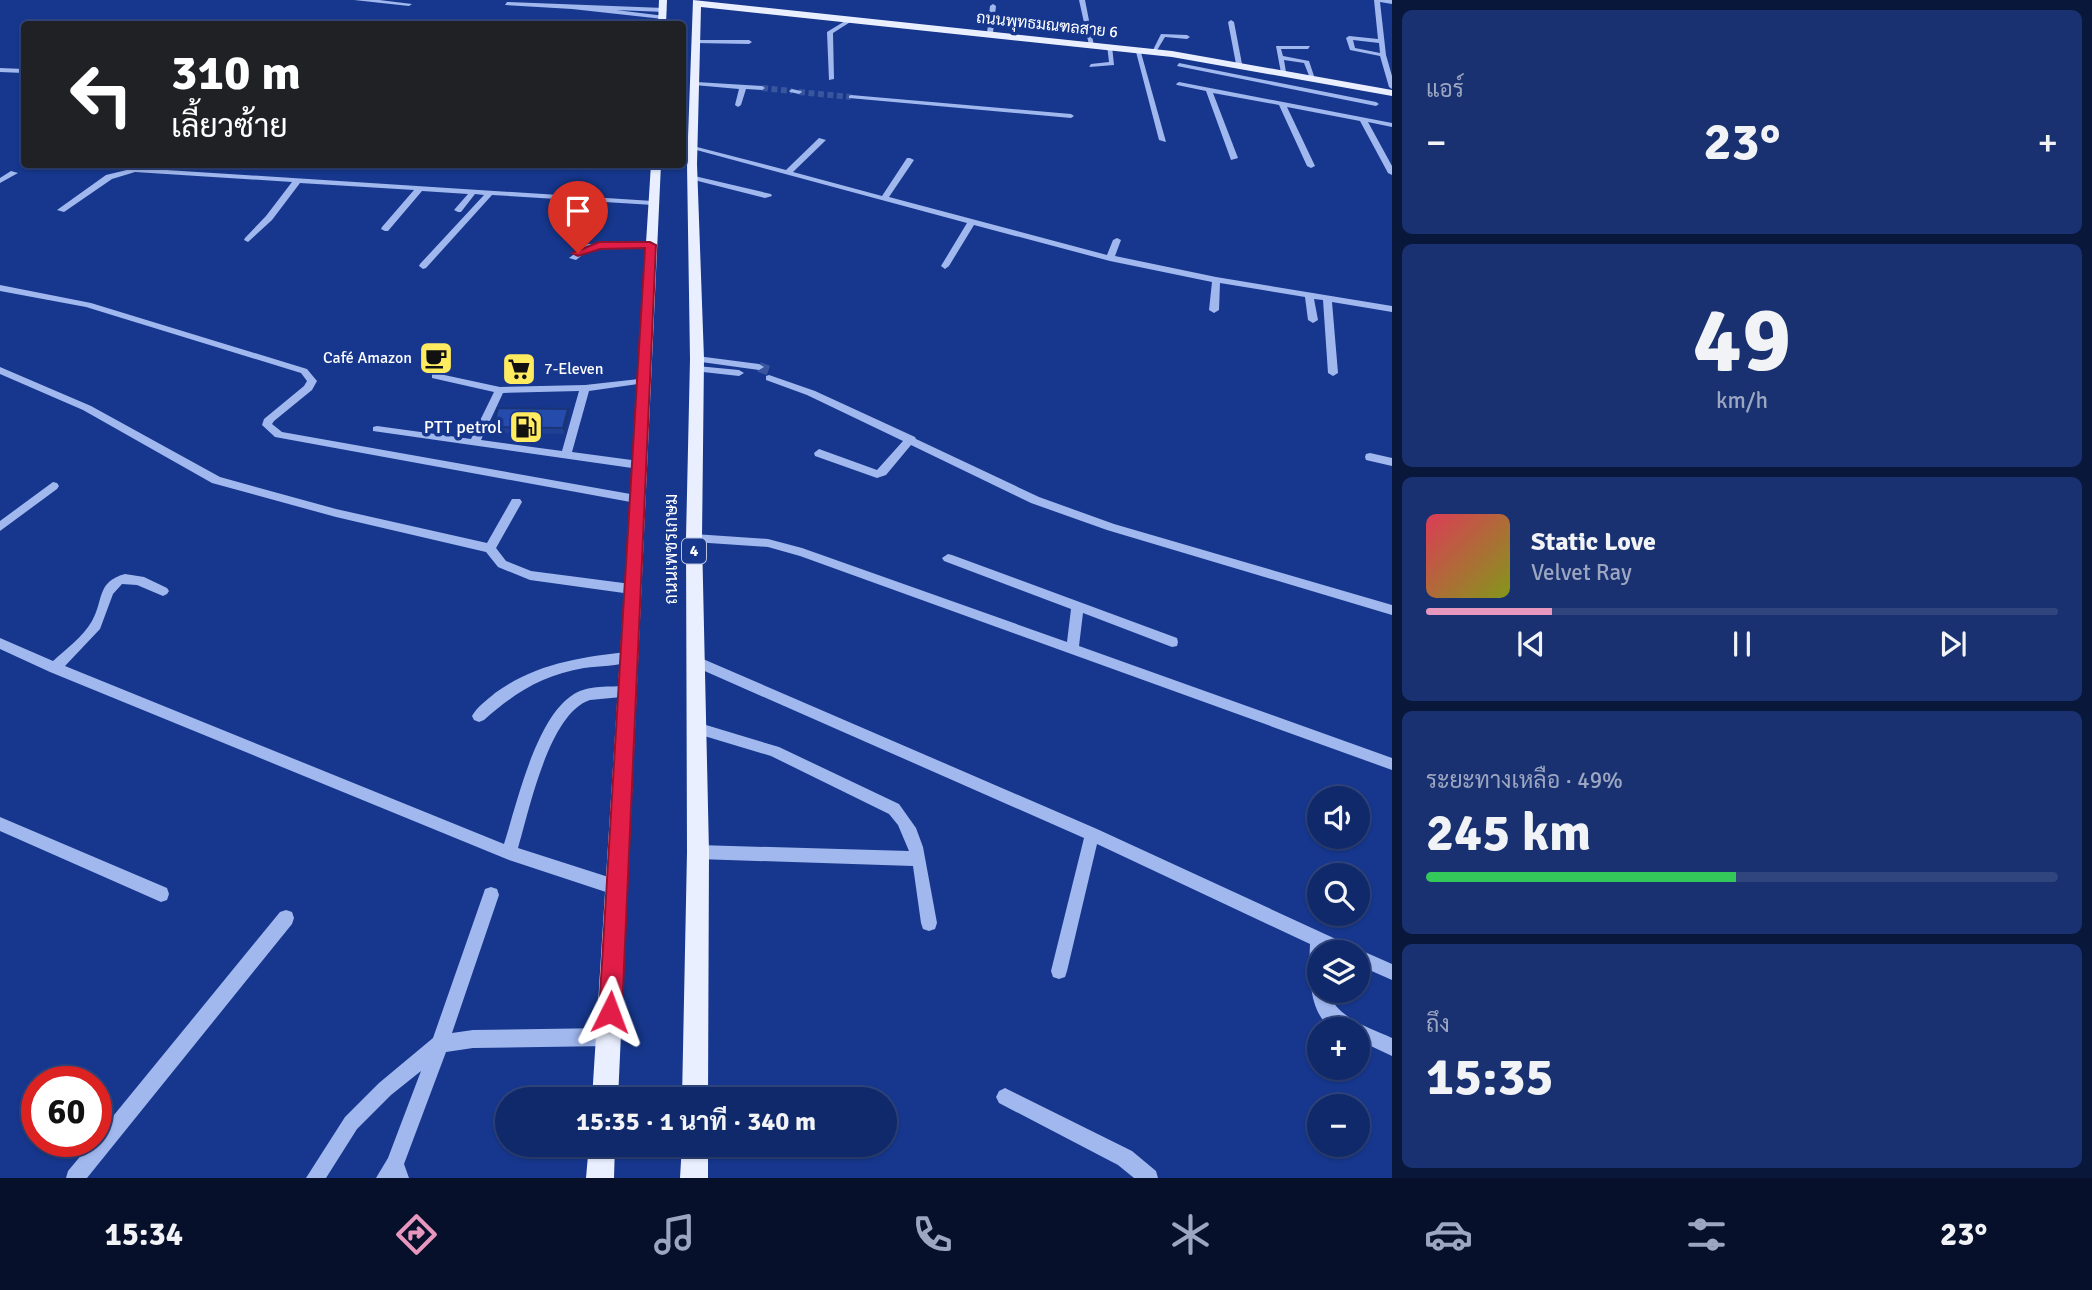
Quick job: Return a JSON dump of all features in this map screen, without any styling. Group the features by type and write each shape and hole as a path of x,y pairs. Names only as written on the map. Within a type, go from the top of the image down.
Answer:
{"main road":[{"name":"ถนนพุทธมณฑลสาย 6","path":"697,2 1154,51 1392,93"},
{"name":"ถนนเพชรเกษม","path":"695,1087 698,852 694,538 697,364 693,148 697,2"},
{"name":"ถนนเพชรเกษม","path":"606,1087 656,168"},
{"path":"600,1178 601,1157"},
{"path":"694,1178 695,1157"}],"street":[{"path":"357,0 409,4"},
{"path":"1083,0 1092,45"},
{"path":"1392,2 1379,0 1383,55 1392,88"},
{"path":"650,1 663,10"},
{"path":"507,4 627,11 663,10"},
{"path":"990,33 993,6"},
{"path":"831,79 830,32 852,19"},
{"path":"1231,22 1238,64"},
{"path":"1379,27 1389,28"},
{"path":"1154,51 1163,35 1187,37"},
{"path":"1381,41 1349,38 1352,49 1383,55"},
{"path":"697,42 749,42"},
{"path":"1283,72 1280,45 1308,47"},
{"path":"1091,66 1112,64 1109,46"},
{"path":"1137,49 1163,140"},
{"path":"1281,58 1307,62 1313,78"},
{"path":"1199,88 1212,60"},
{"path":"1179,65 1376,104"},
{"path":"0,70 21,71"},
{"path":"696,84 762,88"},
{"path":"1179,84 1392,125"},
{"path":"1340,97 1347,84"},
{"path":"738,105 743,87"},
{"path":"1292,87 1284,104 1311,166"},
{"path":"1209,90 1234,158"},
{"path":"850,97 1071,116"},
{"path":"1363,120 1392,173"},
{"path":"788,173 822,140"},
{"path":"693,148 1110,258 1216,280 1392,309"},
{"path":"884,199 910,160"},
{"path":"61,210 122,171 653,203"},
{"path":"0,181 14,173"},
{"path":"693,177 768,196"},
{"path":"248,240 298,180"},
{"path":"385,229 420,188"},
{"path":"457,211 473,192"},
{"path":"423,266 490,193"},
{"path":"945,266 972,222"},
{"path":"1110,258 1117,240"},
{"path":"573,258 588,247 650,245"},
{"path":"1214,310 1216,280"},
{"path":"0,288 88,305 304,371 312,381 308,388 269,419 267,425 279,435 636,499"},
{"path":"1309,296 1312,320"},
{"path":"1327,299 1333,373"},
{"path":"697,364 758,371"},
{"path":"0,370 87,408 216,481 335,513 490,548 502,565 530,575 631,589"},
{"path":"771,375 911,439 995,482 1060,509 1392,610"},
{"path":"435,376 500,390 585,388 645,380"},
{"path":"566,456 585,388"},
{"path":"474,443 500,390"},
{"path":"377,429 639,465"},
{"path":"819,453 877,474 882,472 911,439"},
{"path":"1370,457 1392,462"},
{"path":"0,527 53,486"},
{"path":"490,548 516,502"},
{"path":"694,538 768,543 802,552 1392,764"},
{"path":"948,558 1172,642"},
{"path":"55,668 95,627 107,594 116,583 127,577 135,578 163,591"},
{"path":"1072,650 1078,606"},
{"path":"0,643 55,668 509,853 618,888"},
{"path":"479,716 498,698 550,667 628,657"},
{"path":"696,661 1092,834 1316,940"},
{"path":"509,853 536,766 561,714 576,699 585,695 627,692"},
{"path":"696,728 774,751 881,801 905,819 919,859 929,923"},
{"path":"0,824 161,894"},
{"path":"1059,971 1092,834"},
{"path":"698,852 919,859"},
{"path":"393,1173 491,895"},
{"path":"75,1178 286,918"},
{"path":"1370,962 1392,972"},
{"path":"315,1178 351,1122 385,1089 440,1044 473,1039 609,1037"},
{"path":"1370,1037 1392,1047"},
{"path":"1005,1097 1125,1158 1149,1178"}],"building":[{"path":"498,408 568,409 563,428 493,427"}],"tunnel":[{"path":"762,88 792,91"},
{"path":"799,92 851,97"},
{"path":"759,367 773,372"}],"place":[{"name":"Café Amazon","path":"436,358"},
{"name":"7-Eleven","path":"519,369"},
{"name":"PTT petrol","path":"526,427"}],"route":[{"path":"578,253 588,247 650,245 610,1012"}]}
